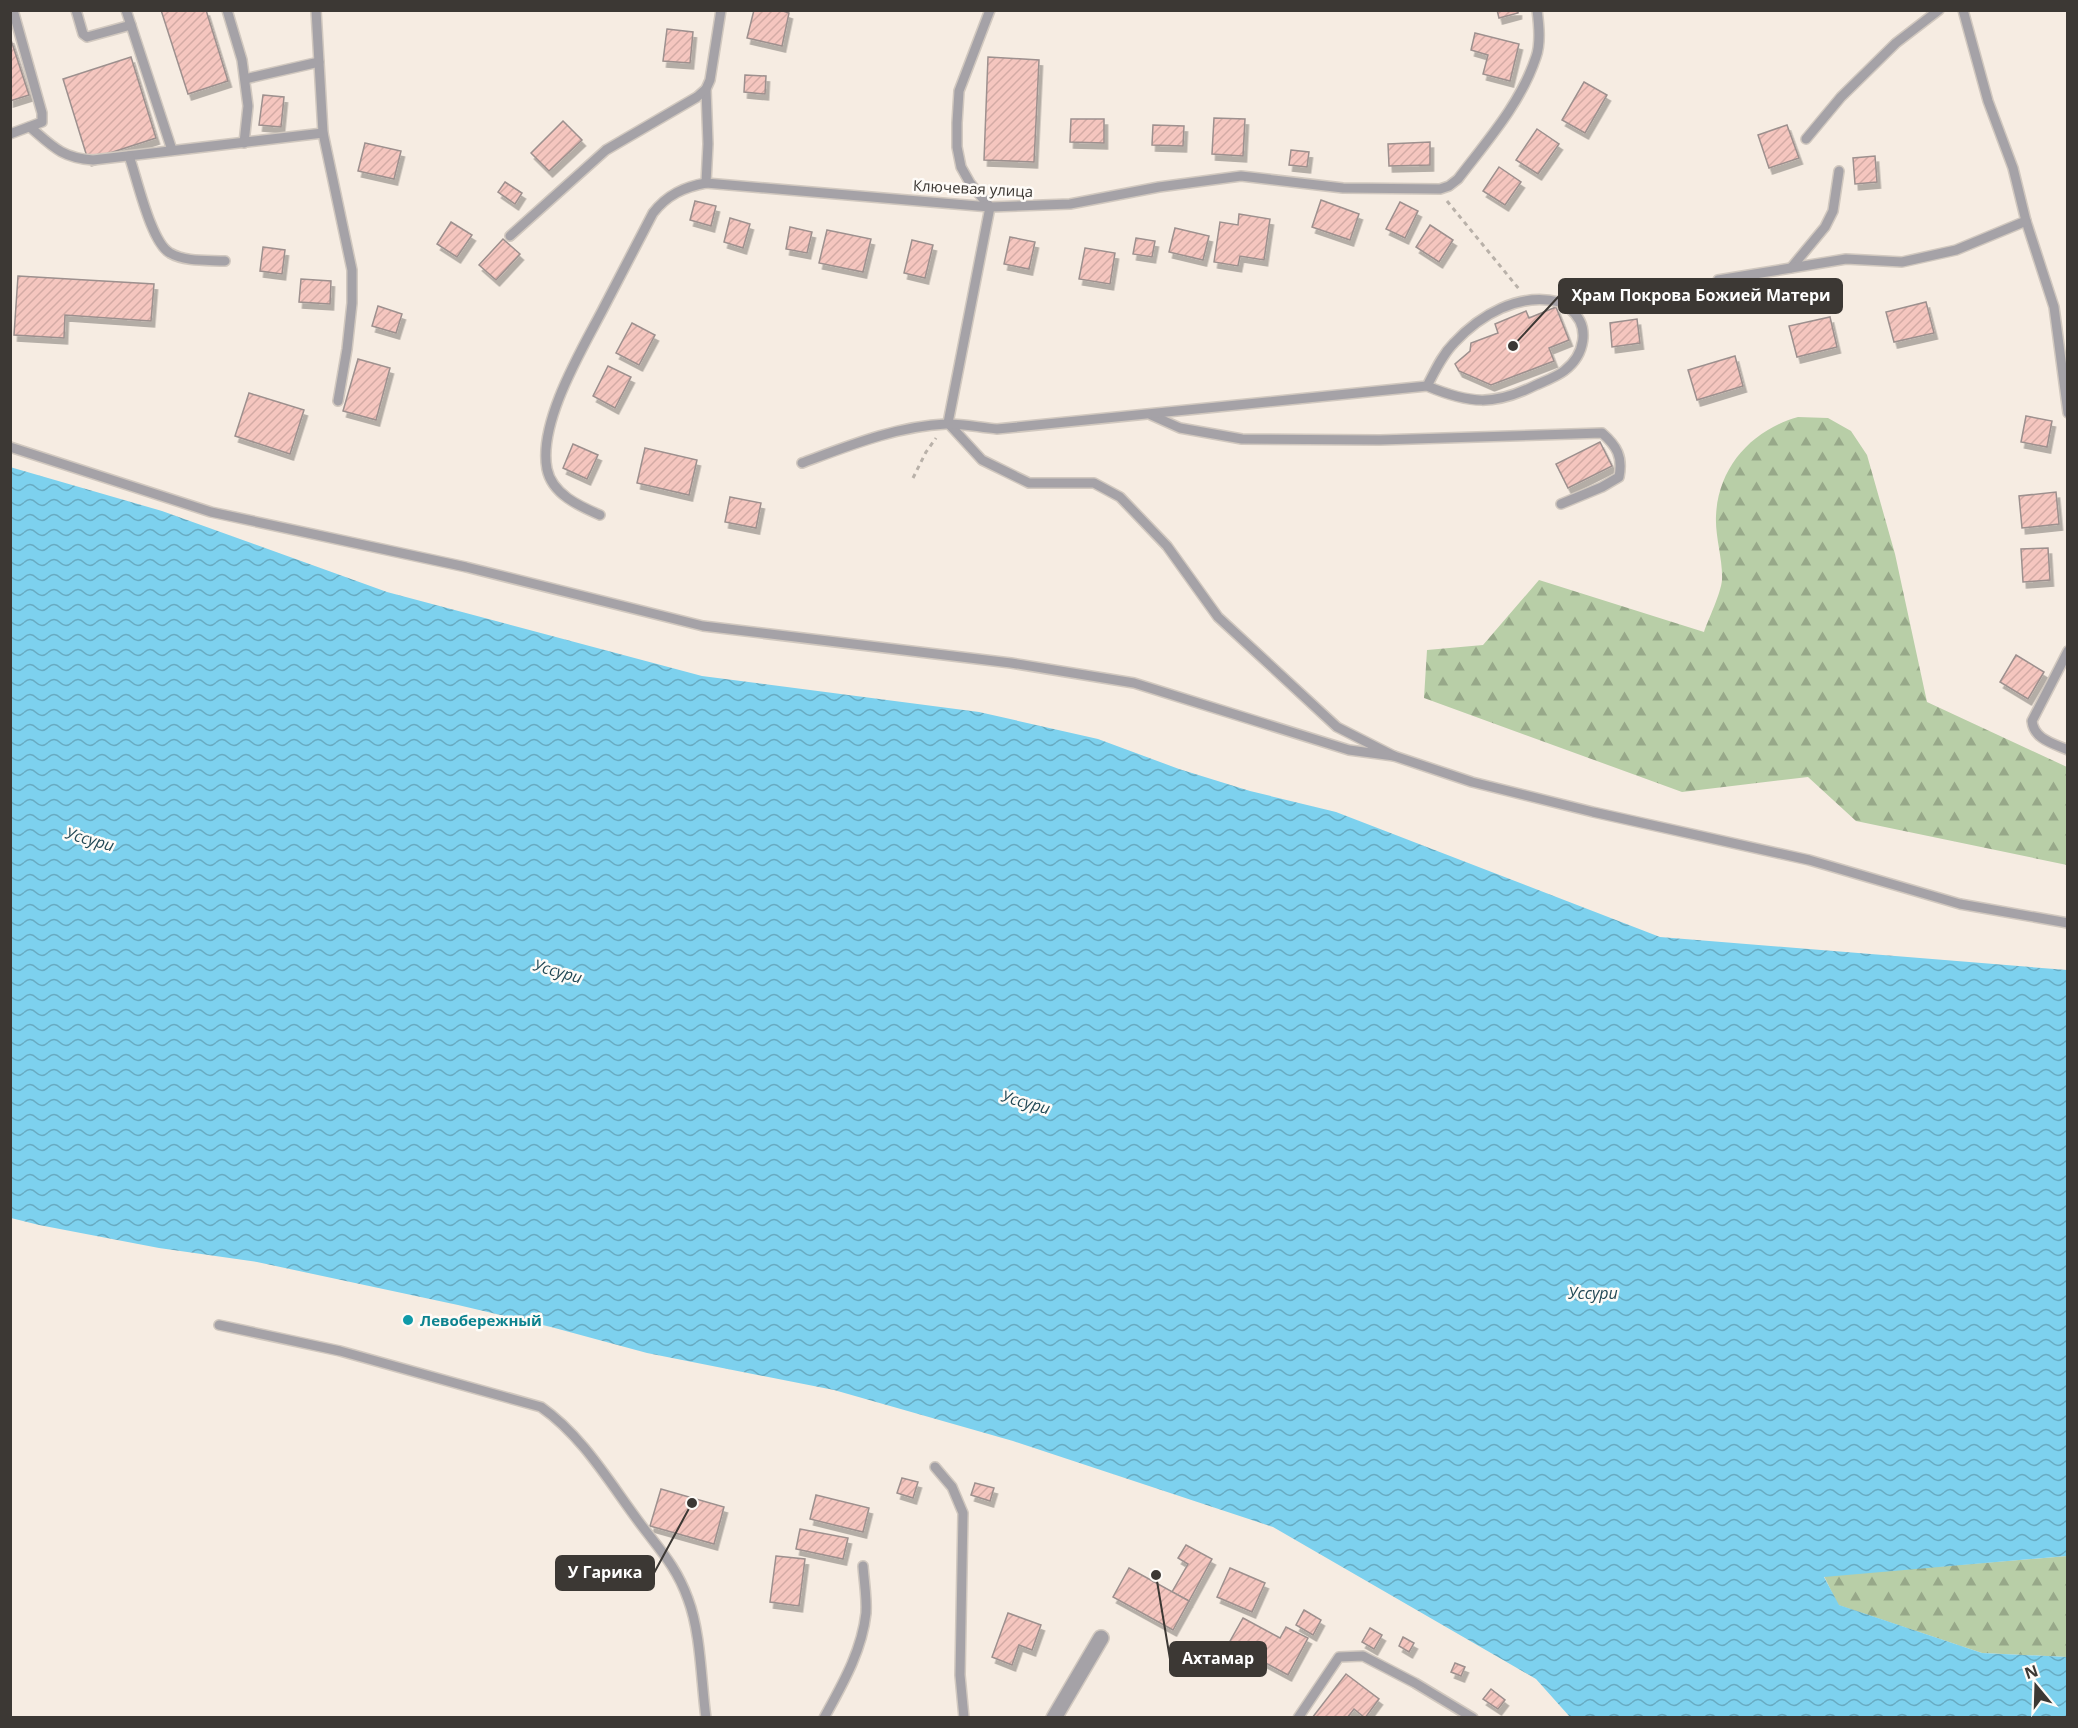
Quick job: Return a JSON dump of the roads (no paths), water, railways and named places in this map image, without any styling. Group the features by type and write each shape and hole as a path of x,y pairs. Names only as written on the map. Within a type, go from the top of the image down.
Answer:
{"street":[{"path":"1054,1718 1101,1638"}],"lane":[{"path":"10,134 42,122 42,114 13,10"},
{"path":"76,10 83,34 87,37 131,25"},
{"path":"126,10 172,150"},
{"path":"227,10 242,60 248,106 244,143"},
{"path":"316,10 323,133 351,270 352,303 338,401"},
{"path":"706,183 708,144 706,89 712,70 721,10"},
{"path":"948,423 990,207 970,183 961,166 957,147 959,92 990,10"},
{"name":"Ключевая улица","path":"600,515 568,499 553,483 548,469 547,443 562,389 653,213 669,196 690,186 706,183 990,207 1070,204 1159,186 1241,176 1343,188 1430,190 1449,186 1458,179 1503,120 1526,80 1536,56 1539,24 1537,10"},
{"path":"1806,139 1841,97 1896,43 1938,10"},
{"path":"1964,10 1988,101 2013,168 2026,221 2054,307 2066,379 2067,413"},
{"path":"244,79 319,62"},
{"path":"510,236 606,150 697,98 706,89"},
{"path":"30,127 58,152 75,159 93,160 323,133"},
{"path":"129,156 149,220 168,253 182,258 225,261"},
{"path":"1791,268 1825,227 1833,211 1839,171"},
{"path":"1718,280 1846,259 1902,262 1956,250 2026,221"},
{"path":"802,463 873,438 948,423 997,429 1427,386 1464,399 1487,401 1511,397 1564,370 1580,353 1584,333 1577,315 1562,302 1542,299 1509,303 1486,316 1454,343 1437,365 1427,386"},
{"path":"1149,414 1180,428 1242,439 1380,440 1602,433 1614,442 1622,464 1619,477 1561,504"},
{"path":"948,423 981,460 1029,483 1094,483 1120,497 1167,546 1218,617 1336,727 1394,756 1472,782 1593,812 1809,860 1960,904 2067,923"},
{"path":"10,447 211,513 466,567 703,626 1011,663 1134,683 1349,750 1394,756"},
{"path":"2067,651 2031,721 2038,737 2067,750"},
{"path":"219,1325 340,1351 540,1407 555,1418 604,1475 679,1575 690,1602 694,1623 706,1718"},
{"path":"935,1467 952,1488 963,1513 960,1675 964,1718"},
{"path":"824,1718 859,1647 866,1612 863,1566"},
{"path":"1298,1718 1339,1658 1363,1656 1473,1718"}],"water":[{"name":"Уссури","path":"10,467 162,511 387,592 702,676 979,712 1098,739 1179,769 1250,791 1336,812 1660,937 2067,970 2067,1556 1824,1577 1839,1605 1982,1653 2067,1657 2067,1717 1570,1717 1536,1679 1273,1527 1013,1441 834,1390 647,1353 458,1305 257,1262 159,1248 11,1218"}],"place":[{"name":"Храм Покрова Божией Матери","path":"1513,346"},
{"name":"Левобережный","path":"408,1320"},
{"name":"У Гарика","path":"692,1503"},
{"name":"Ахтамар","path":"1156,1575"}]}
